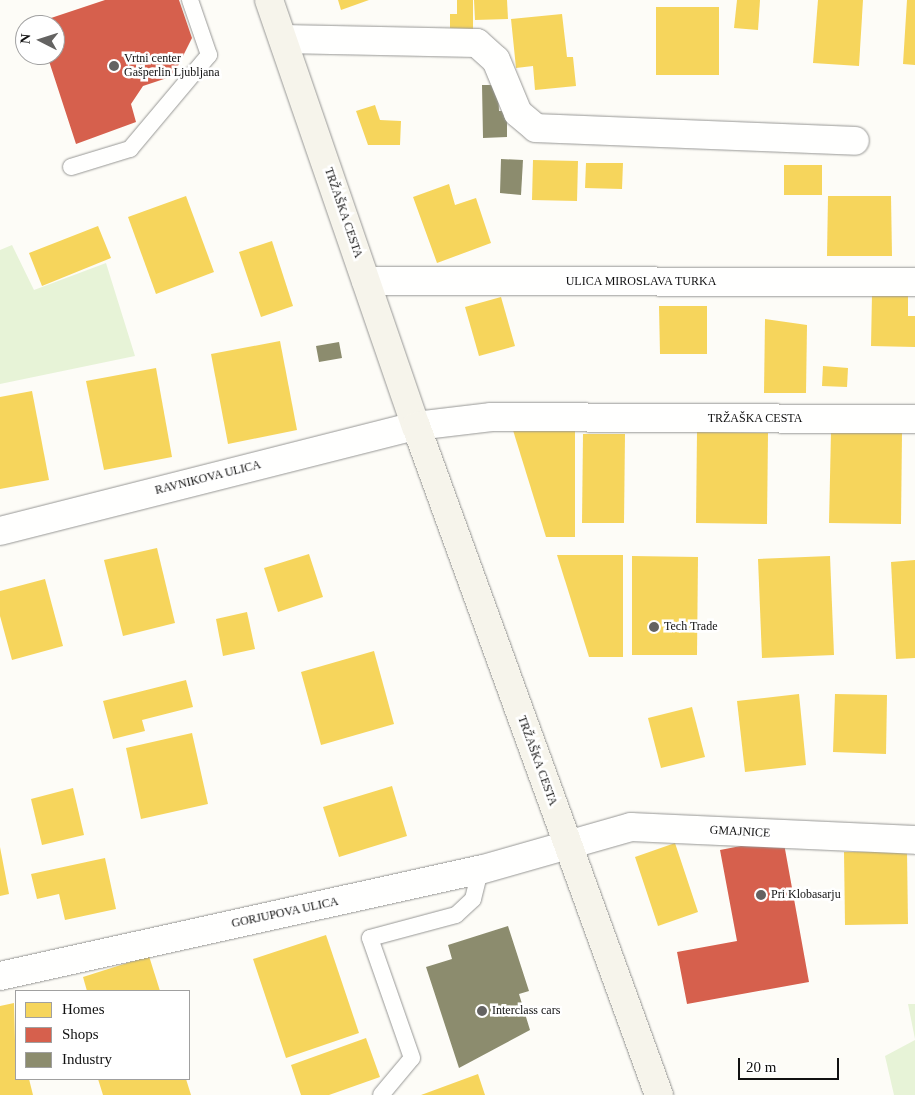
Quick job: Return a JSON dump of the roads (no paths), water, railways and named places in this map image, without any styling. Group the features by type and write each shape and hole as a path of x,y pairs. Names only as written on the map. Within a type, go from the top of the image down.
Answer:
{"main road":[{"name":"TRŽAŠKA CESTA","path":"269,0 416,426 659,1095"}],"street":[{"path":"283,39 477,43 496,60 518,113 536,128 855,141"},
{"name":"ULICA MIROSLAVA TURKA","path":"366,281 915,282"},
{"name":"TRŽAŠKA CESTA","path":"416,426 491,417 915,419"},
{"name":"RAVNIKOVA ULICA","path":"0,531 416,426"},
{"name":"GMAJNICE","path":"569,848 631,827 915,840"},
{"name":"GORJUPOVA ULICA","path":"0,976 480,870 569,848"}],"lane":[{"path":"71,167 130,148 209,55 190,0"},
{"path":"381,1095 412,1058 370,938 456,915 473,899 480,870"}],"place":[{"name":"Vrtni center Gašperlin Ljubljana","path":"114,66"},
{"name":"Tech Trade","path":"654,627"},
{"name":"Pri Klobasarju","path":"761,895"},
{"name":"Interclass cars","path":"482,1011"}]}
